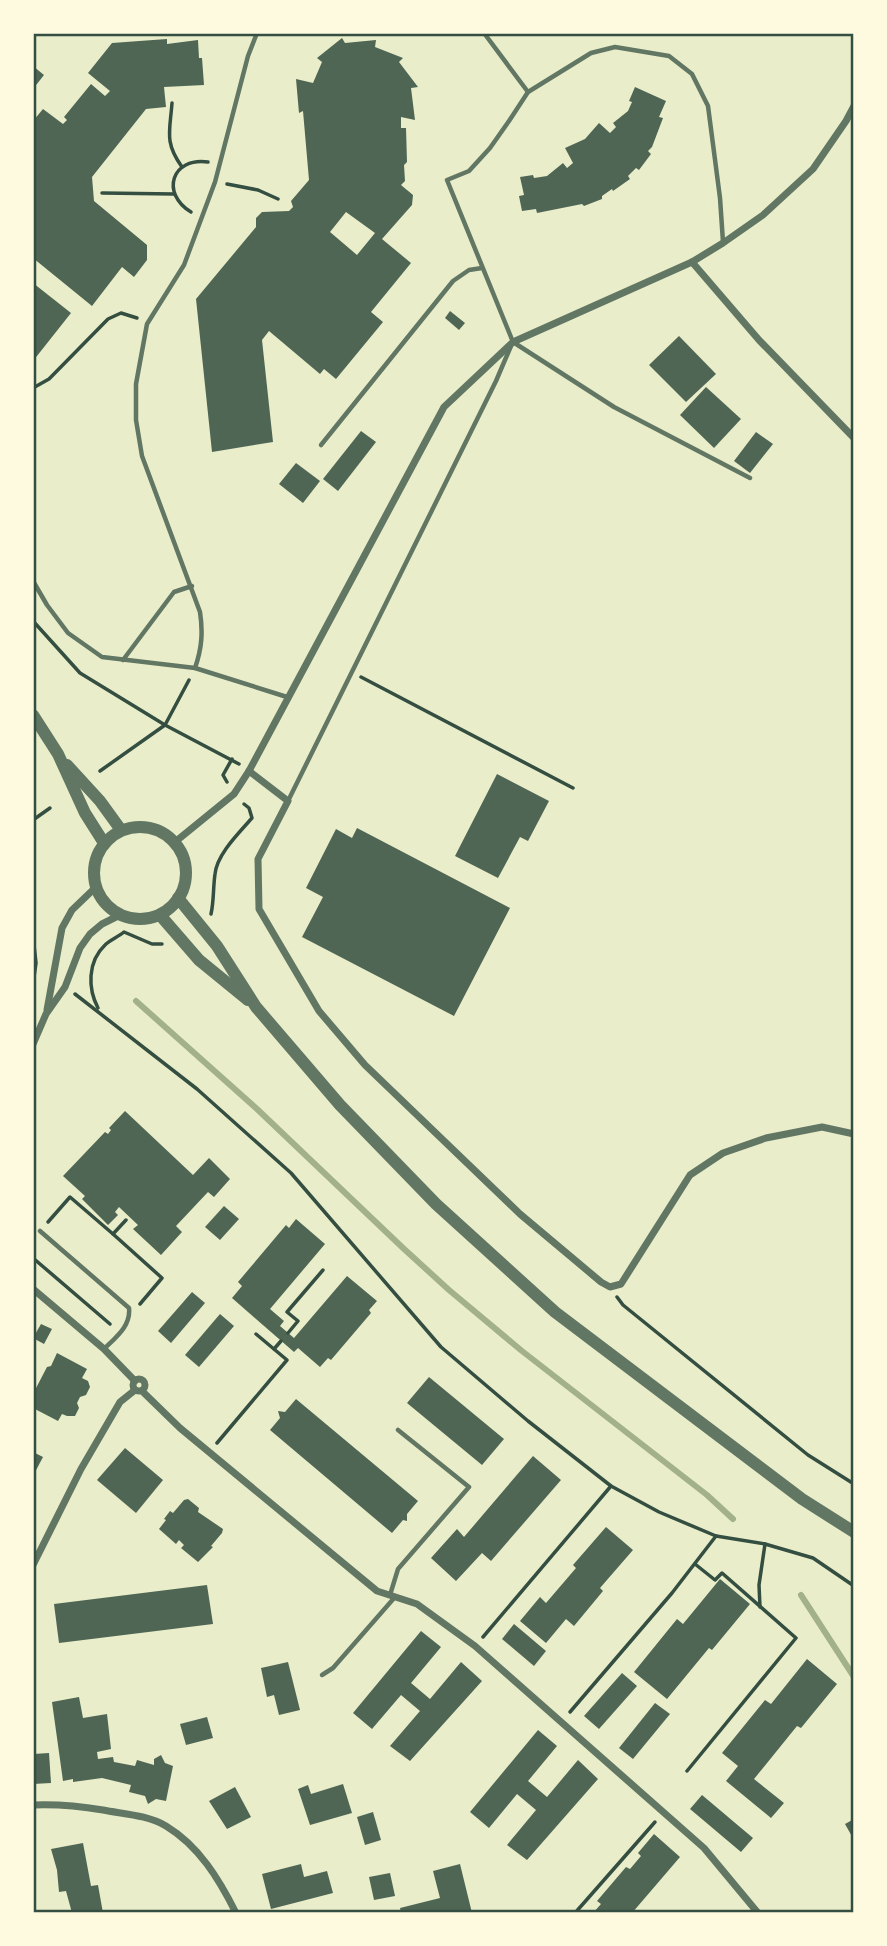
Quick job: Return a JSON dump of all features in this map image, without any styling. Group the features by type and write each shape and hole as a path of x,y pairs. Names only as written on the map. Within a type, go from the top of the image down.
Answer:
{"street":[{"path":"175,842 234,794 249,771 444,407 513,342 692,262 763,215 813,169 854,106"},
{"path":"692,262 758,340 854,438"},
{"path":"33,715 58,754 85,813 104,843"},
{"path":"58,754 100,801 121,830"},
{"path":"249,771 288,801 258,859 259,909 319,1011 365,1065 520,1214 610,1287 621,1284 690,1175 723,1153 766,1138 822,1127 854,1134"},
{"path":"133,827 148,827 163,832 175,842 181,852 186,873 185,884 172,906 160,915 134,919 120,915 108,906 96,887 94,865 98,851 104,843 121,830 133,827"},
{"path":"46,1014 62,928 72,910 96,887"},
{"path":"178,898 217,946 256,1007 340,1105 426,1194 555,1312 802,1499 854,1532"},
{"path":"33,1044 46,1014 65,987 80,948 102,924 120,915"},
{"path":"160,915 199,960 256,1007"},
{"path":"33,1289 104,1349 135,1381 144,1381 146,1386 120,1402 81,1469 33,1565"},
{"path":"139,1391 377,1591 418,1604 475,1646 704,1848 758,1913"},
{"path":"33,1804 62,1804 131,1814 164,1825 192,1845 219,1879 236,1913"}],"lane":[{"path":"195,668 201,650 200,611 142,456 136,420 136,384 147,324 184,265 215,182 248,56 257,33"},
{"path":"484,33 528,92"},
{"path":"723,243 708,106 692,74 669,56 614,47 591,53 528,92 476,163 468,171 447,180 513,342 614,407 750,478"},
{"path":"321,445 453,281 469,270 482,268"},
{"path":"288,801 513,342"},
{"path":"33,581 68,633 102,657 195,668 287,697"},
{"path":"122,660 174,592 192,586"},
{"path":"40,1231 129,1308 127,1324 104,1349"},
{"path":"322,1675 333,1668 392,1596 398,1569 469,1487 398,1430"}],"path":[{"path":"172,103 169,142 183,167"},
{"path":"203,214 191,213 181,206 174,194 176,173 196,160 208,161 218,167"},
{"path":"215,182 258,190 278,199"},
{"path":"102,193 174,194"},
{"path":"33,388 48,379 108,318 121,313 147,324"},
{"path":"33,621 80,673 165,725 232,759 249,771"},
{"path":"100,771 165,725 195,668"},
{"path":"352,672 573,788"},
{"path":"33,820 50,808"},
{"path":"33,936 36,962 33,984"},
{"path":"65,987 197,1089 280,1164 441,1347 528,1421 611,1486 659,1512 716,1536 765,1544 813,1558 854,1586"},
{"path":"40,1231 70,1197 162,1278 130,1316"},
{"path":"113,1234 126,1220"},
{"path":"33,1258 119,1332"},
{"path":"288,1333 298,1321 287,1312 323,1270"},
{"path":"610,1287 623,1305 808,1455 854,1484"},
{"path":"209,1452 287,1360 256,1334"},
{"path":"274,1349 281,1341"},
{"path":"475,1646 611,1486"},
{"path":"562,1722 672,1593 716,1536"},
{"path":"760,1607 759,1585 765,1544"},
{"path":"687,1771 796,1638 722,1573 715,1580 695,1564"},
{"path":"575,1913 663,1813"}],"building":[{"path":"342,38 345,43 376,40 375,47 403,58 399,62 418,87 411,88 415,120 401,117 401,128 406,128 407,162 404,165 405,181 401,185 413,195 412,205 382,239 411,263 371,312 383,322 336,379 324,369 320,374 269,331 262,340 273,442 212,452 196,299 256,227 256,218 262,212 289,211 293,207 291,201 309,180 303,111 299,113 296,79 313,83 322,62 317,58","holes":["346,212 375,233 357,255 330,232"]},
{"path":"167,39 167,44 198,40 204,85 164,87 166,107 146,109 92,177 94,201 147,245 147,260 134,277 122,267 92,306 33,258 33,121 43,109 63,124 67,120 64,117 91,84 105,96 110,91 88,73 112,43"},
{"path":"33,66 44,75 33,89"},
{"path":"635,87 666,101 659,117 663,118 648,151 651,154 639,170 636,168 628,176 630,179 602,196 602,199 584,206 582,204 537,213 536,209 522,211 519,196 524,195 520,177 547,176 563,163 567,168 573,163 565,148 585,139 599,123 610,133 616,127 613,123 628,111"},
{"path":"33,283 71,313 33,361"},
{"path":"450,311 465,323 459,330 445,318"},
{"path":"679,336 716,374 686,402 649,365"},
{"path":"706,387 741,419 714,448 680,415"},
{"path":"361,431 376,442 338,491 323,479"},
{"path":"756,432 773,444 750,473 734,461"},
{"path":"296,463 320,481 303,503 279,484"},
{"path":"497,774 549,801 528,841 520,837 498,878 455,856"},
{"path":"357,828 510,908 454,1016 302,937 323,897 306,888 336,829 352,838"},
{"path":"125,1111 193,1175 209,1158 230,1179 214,1197 208,1192 176,1226 182,1232 161,1255 133,1229 138,1225 119,1207 115,1212 118,1215 108,1225 82,1199 85,1196 63,1176 105,1132 108,1134 111,1130 109,1128"},
{"path":"224,1206 239,1219 220,1240 205,1227"},
{"path":"296,1219 325,1244 270,1309 284,1321 280,1326 294,1338 347,1276 377,1301 369,1310 371,1313 331,1360 328,1358 320,1367 298,1348 294,1352 232,1298 242,1286 238,1282 286,1225 289,1228"},
{"path":"192,1292 205,1303 171,1343 158,1331"},
{"path":"220,1314 234,1326 199,1367 185,1355"},
{"path":"41,1324 52,1329 44,1344 33,1338"},
{"path":"57,1353 87,1369 82,1378 88,1381 90,1387 86,1395 80,1397 75,1416 62,1414 58,1421 33,1408 35,1390"},
{"path":"429,1377 504,1439 482,1465 407,1403"},
{"path":"296,1399 418,1501 407,1514 407,1521 403,1520 392,1533 270,1430 280,1418 278,1411 285,1412"},
{"path":"125,1448 163,1480 136,1513 97,1480"},
{"path":"33,1452 43,1457 33,1476"},
{"path":"533,1456 561,1480 491,1561 482,1553 456,1581 431,1558 457,1529 464,1537"},
{"path":"188,1499 199,1508 198,1512 223,1529 211,1546 213,1547 198,1562 181,1548 184,1545 179,1540 176,1544 159,1529 170,1511 173,1513"},
{"path":"606,1527 633,1550 600,1588 603,1591 574,1626 566,1619 546,1643 520,1621 540,1597 546,1603 576,1568 573,1565"},
{"path":"720,1579 750,1604 667,1699 634,1672 677,1619 683,1624"},
{"path":"207,1585 213,1624 59,1643 54,1604"},
{"path":"514,1624 546,1651 534,1666 502,1639"},
{"path":"421,1631 441,1647 411,1683 430,1699 461,1662 482,1681 410,1761 390,1746 420,1711 401,1695 372,1729 353,1713"},
{"path":"807,1659 837,1684 801,1728 797,1726 754,1779 784,1803 771,1818 726,1781 738,1766 722,1753 765,1700 771,1704"},
{"path":"288,1662 300,1710 279,1715 274,1695 267,1697 261,1668"},
{"path":"622,1673 637,1686 599,1729 584,1716"},
{"path":"79,1697 83,1718 107,1714 111,1749 97,1752 98,1759 113,1757 114,1762 135,1766 137,1760 154,1765 154,1759 161,1755 165,1763 173,1766 166,1801 156,1799 148,1804 145,1796 129,1792 131,1785 102,1778 63,1781 52,1702"},
{"path":"655,1703 670,1714 633,1759 619,1748"},
{"path":"207,1717 213,1738 186,1745 180,1724"},
{"path":"538,1730 557,1746 528,1781 547,1797 578,1760 598,1779 527,1860 507,1845 536,1810 517,1794 489,1828 470,1812"},
{"path":"49,1753 51,1783 33,1784 33,1754"},
{"path":"343,1784 352,1813 310,1825 298,1789 308,1785 311,1794"},
{"path":"235,1787 251,1817 227,1829 209,1801"},
{"path":"702,1795 753,1838 741,1852 690,1809"},
{"path":"373,1812 381,1840 365,1845 357,1817"},
{"path":"854,1819 854,1840 845,1824"},
{"path":"654,1834 680,1857 632,1913 593,1913 601,1904 597,1901 626,1867 630,1869 641,1856 638,1853"},
{"path":"83,1843 91,1886 98,1885 103,1913 72,1913 66,1891 59,1892 51,1849"},
{"path":"301,1864 304,1877 327,1871 333,1893 271,1909 262,1874"},
{"path":"460,1864 472,1913 401,1913 400,1908 440,1898 433,1871"},
{"path":"390,1873 395,1896 374,1900 369,1877"}],"waterway":[{"path":"136,1001 257,1109 449,1290 522,1351 707,1495 733,1519"},
{"path":"801,1595 854,1677"}]}
